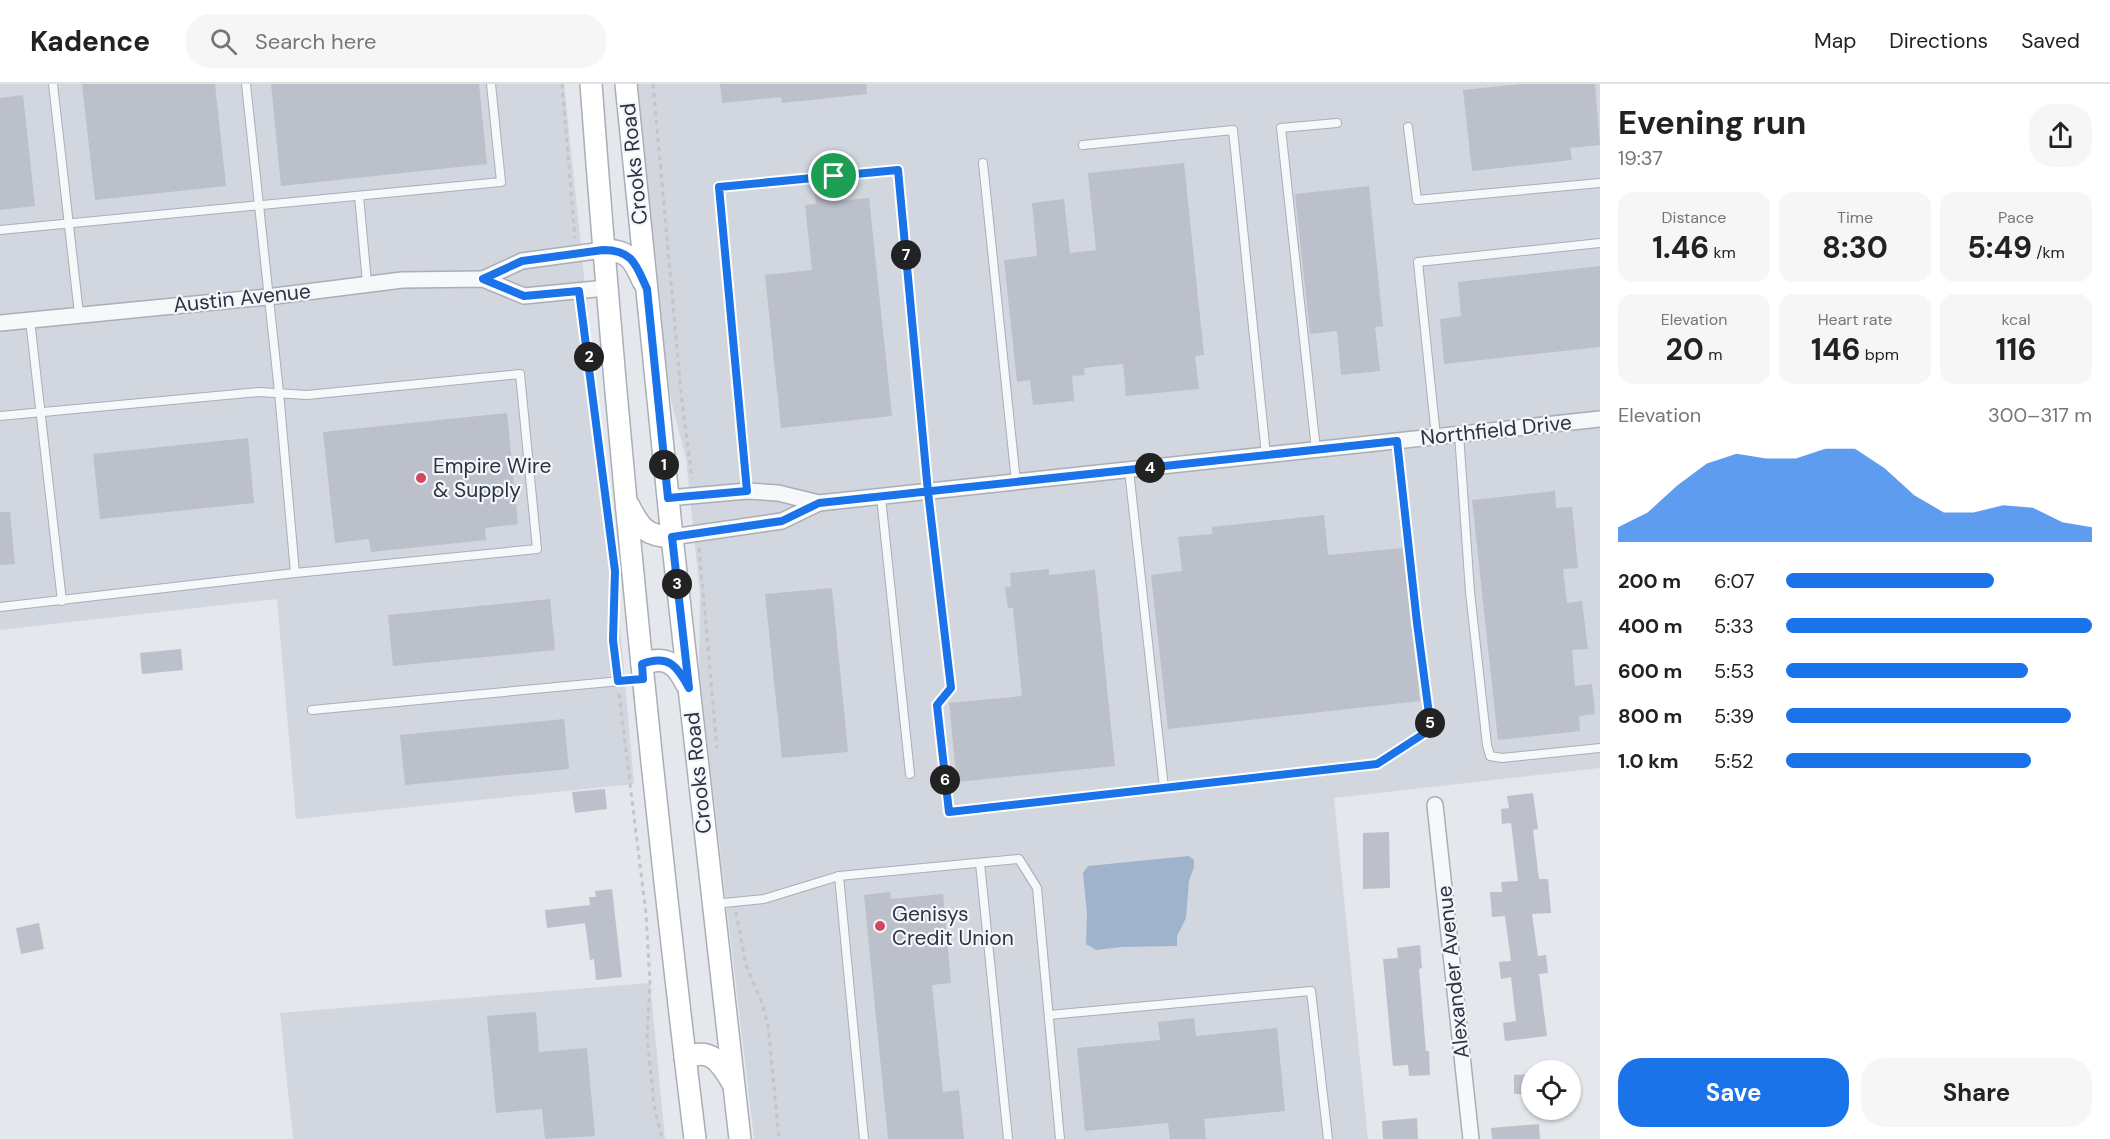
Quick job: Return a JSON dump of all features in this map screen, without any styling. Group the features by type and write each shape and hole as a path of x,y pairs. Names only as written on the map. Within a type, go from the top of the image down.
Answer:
{"main road":[{"name":"Crooks Road","path":"591,84 606,288 642,671 665,896 695,1139"},
{"name":"Crooks Road","path":"626,84 672,537 740,1139"},
{"path":"603,250 616,250 627,254 636,266 647,289"},
{"path":"626,500 635,519 646,532 657,536 672,537"},
{"path":"642,671 653,660 674,664 689,688"},
{"path":"685,1058 695,1054 706,1054 716,1059 723,1066 733,1085"}],"street":[{"name":"Austin Avenue","path":"483,279 522,261 603,250"},
{"name":"Austin Avenue","path":"0,323 267,297 402,280 483,279 524,296 606,288"},
{"name":"Northfield Drive","path":"668,498 747,491 778,493 819,503 1600,419"},
{"name":"Northfield Drive","path":"672,537 782,521 819,503"},
{"name":"Alexander Avenue","path":"1435,805 1471,1139"}],"lane":[{"path":"53,84 79,314"},
{"path":"246,84 267,297 279,392 295,573"},
{"path":"0,230 501,182 491,84"},
{"path":"1316,450 1281,128 1337,123"},
{"path":"1408,127 1417,200 1600,183"},
{"path":"1083,145 1233,130 1266,455"},
{"path":"983,163 1016,482"},
{"path":"747,491 719,187 898,170 928,492 951,688 937,705 949,812 1377,764 1431,729 1397,441"},
{"path":"359,196 367,283"},
{"path":"1436,436 1418,262 1600,243"},
{"path":"30,320 62,602"},
{"path":"0,416 248,393 307,394 520,374 537,549 295,573 0,608"},
{"path":"1459,434 1470,592 1490,756 1502,758 1600,748"},
{"path":"1129,470 1164,788"},
{"path":"881,497 910,774"},
{"path":"312,710 618,681 642,671"},
{"path":"712,905 764,899 839,876 1018,860 1036,888 1060,1139"},
{"path":"980,863 1008,1139"},
{"path":"839,876 864,1139"},
{"path":"1049,1015 1311,991 1328,1139"}],"path":[{"path":"562,84 577,254"},
{"path":"652,84 681,393 692,473 692,496"},
{"path":"579,291 600,444"},
{"path":"698,533 718,758"},
{"path":"615,594 613,640 646,914 650,982 647,1036 654,1105 662,1139"},
{"path":"734,903 746,965 768,1024 779,1139"}],"shaded area":[{"path":"0,84 564,84 615,571 634,784 296,819 277,599 0,630"},
{"path":"638,84 1600,84 1600,768 1334,798 1368,1139 754,1139 699,671 700,594 686,459 668,388"},
{"path":"650,983 665,1139 293,1139 280,1013"}],"water":[{"path":"1189,856 1194,860 1194,867 1189,881 1186,918 1177,936 1177,946 1096,950 1086,944 1087,914 1083,873 1088,866"}],"building":[{"path":"82,84 215,84 226,186 95,200"},
{"path":"271,84 479,84 487,164 281,186"},
{"path":"720,84 866,84 867,94 782,103 781,97 722,103"},
{"path":"1522,84 1595,84 1600,145 1570,148 1572,160 1472,171 1463,90"},
{"path":"23,95 35,206 0,210 0,98"},
{"path":"1184,163 1204,355 1195,356 1199,389 1126,396 1123,364 1084,368 1085,375 1072,376 1074,401 1033,405 1030,380 1017,382 1004,260 1037,256 1032,203 1064,199 1070,253 1096,250 1088,173"},
{"path":"837,185 839,201 869,198 892,416 781,428 765,275 812,270 805,205 816,204 814,188"},
{"path":"1369,186 1383,326 1375,327 1380,371 1341,375 1337,331 1310,334 1295,194"},
{"path":"1600,266 1600,347 1444,364 1440,319 1461,316 1458,282"},
{"name":"Empire Wire & Supply","path":"507,413 518,524 485,528 486,540 371,552 369,539 335,543 323,432"},
{"path":"248,438 254,503 100,519 93,454"},
{"path":"1555,491 1556,508 1572,507 1578,568 1563,569 1567,603 1582,601 1588,649 1572,650 1575,686 1592,684 1595,714 1579,716 1580,731 1498,740 1472,500"},
{"path":"0,512 10,512 15,564 0,565"},
{"path":"1324,515 1328,555 1403,548 1420,701 1168,729 1151,575 1182,571 1178,537 1212,534 1212,527"},
{"path":"1049,569 1049,575 1095,570 1115,766 957,782 949,703 1022,696 1013,608 1008,608 1005,587 1011,587 1010,573"},
{"path":"832,588 848,752 782,758 765,594"},
{"path":"550,599 555,650 393,666 388,615"},
{"path":"181,649 183,670 142,674 140,653"},
{"path":"564,719 569,769 405,785 400,735"},
{"path":"605,789 607,809 575,813 572,792"},
{"path":"1533,793 1538,829 1533,830 1539,879 1548,879 1551,913 1532,914 1538,956 1546,955 1548,973 1539,974 1547,1036 1505,1041 1503,1023 1516,1021 1511,977 1501,979 1499,962 1511,961 1505,916 1492,917 1490,892 1502,892 1501,882 1518,881 1511,823 1502,824 1501,809 1509,808 1507,796"},
{"path":"1389,832 1390,888 1363,889 1363,833"},
{"path":"612,889 622,977 596,980 594,959 590,960 585,923 547,928 545,910 590,905 589,897 596,897 595,891"},
{"path":"890,892 891,899 943,894 951,983 932,985 943,1092 959,1090 964,1139 888,1139 864,895"},
{"path":"39,923 44,949 21,954 16,928"},
{"path":"1420,945 1422,968 1419,969 1430,1075 1409,1076 1408,1065 1393,1066 1383,959 1398,958 1397,948"},
{"path":"536,1012 539,1052 587,1048 595,1136 545,1139 542,1109 496,1113 487,1016"},
{"path":"1194,1018 1196,1036 1277,1028 1285,1111 1204,1119 1206,1139 1170,1139 1168,1123 1085,1131 1077,1048 1160,1040 1158,1022"},
{"path":"1514,1075 1521,1075 1521,1094 1514,1094"},
{"path":"1417,1118 1418,1139 1383,1139 1382,1121"},
{"path":"1539,1124 1540,1139 1492,1139 1491,1128"}],"place":[{"name":"Empire Wire & Supply","path":"421,478"},
{"name":"Genisys Credit Union","path":"880,926"}],"route":[{"path":"834,176 719,187 747,491 668,498 647,289 636,266 627,254 616,250 603,250 522,261 483,279 524,296 579,291 615,571 613,640 618,681 643,679 642,664 653,660 674,664 689,688 672,537 782,521 819,503 928,492 1397,441 1431,729 1377,764 949,812 937,705 951,688 928,492 898,170 834,176"}]}
